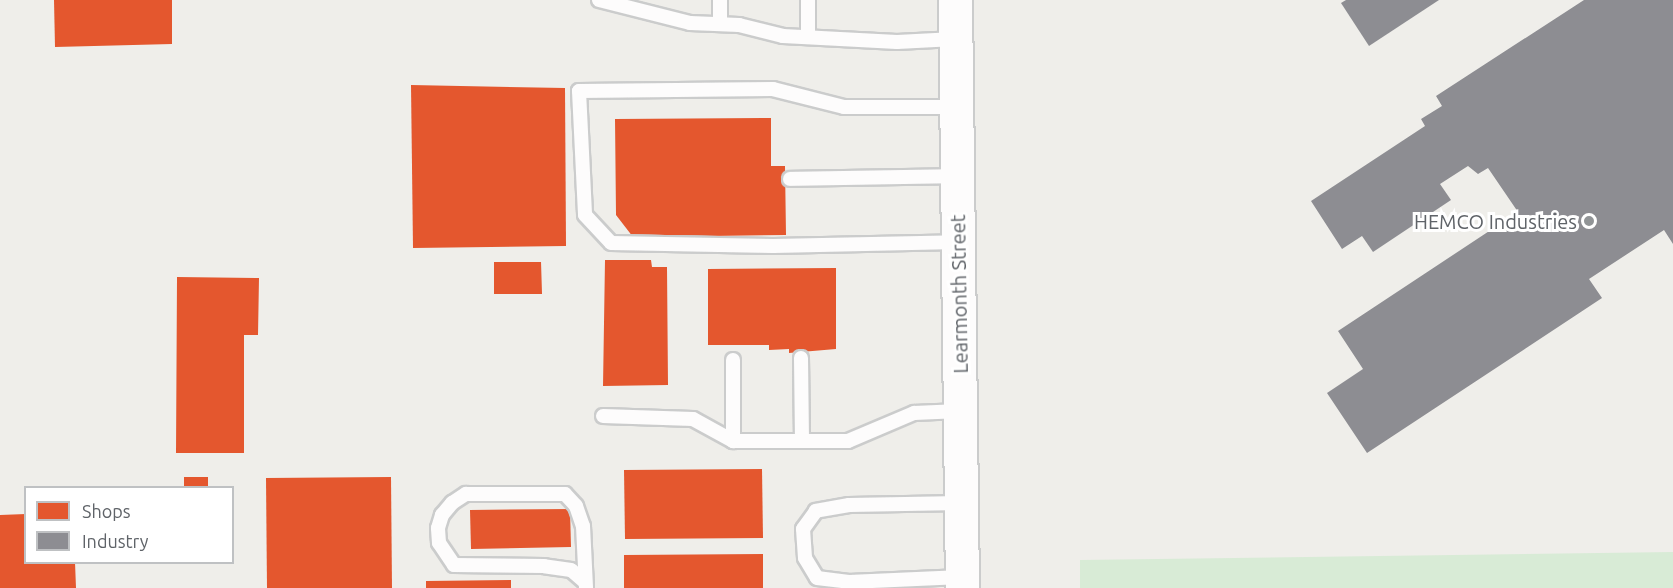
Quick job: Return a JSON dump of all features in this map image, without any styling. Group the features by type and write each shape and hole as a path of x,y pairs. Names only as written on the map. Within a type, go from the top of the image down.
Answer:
{"street":[{"name":"Learmonth Street","path":"955,0 962,583"}],"lane":[{"path":"599,0 690,23 720,24 783,36 887,42 955,39"},
{"path":"720,0 720,24"},
{"path":"808,0 808,36"},
{"path":"956,107 844,107 773,89 579,91 585,215 611,243 783,246 958,242"},
{"path":"790,179 957,176"},
{"path":"801,358 802,441"},
{"path":"733,360 733,441"},
{"path":"603,416 693,419 733,441 848,441 914,413 960,411"},
{"path":"466,494 565,494 576,506 584,526 585,585 571,570 544,566 454,565 439,543 442,514 452,502 466,494"},
{"path":"961,503 849,506 816,511 803,529 805,558 812,583 962,583"}],"green space":[{"path":"1673,552 1673,588 1080,588 1080,560"}],"building: Shops":[{"path":"54,0 172,0 172,44 55,47"},
{"path":"411,85 565,88 566,246 413,248"},
{"path":"771,118 771,166 785,166 786,235 633,237 616,215 615,119"},
{"path":"605,260 651,260 652,267 667,267 668,385 603,386"},
{"path":"494,262 541,262 542,294 494,294"},
{"path":"836,268 836,349 789,353 789,349 769,350 769,345 708,345 708,269"},
{"path":"177,277 259,278 258,335 244,335 244,453 176,453"},
{"path":"762,469 763,538 625,539 624,470"},
{"path":"184,477 208,477 208,486 184,486"},
{"path":"391,477 392,588 267,588 266,478"},
{"path":"570,509 571,547 471,549 470,510"},
{"path":"24,514 24,564 75,564 76,588 0,588 0,515"},
{"path":"763,554 763,588 624,588 624,555"},
{"path":"511,580 511,588 426,588 426,581"}],"building: Industry":[{"path":"1346,0 1439,0 1369,46 1341,3"},
{"name":"HEMCO Industries","path":"1584,0 1673,0 1673,244 1664,230 1589,279 1602,298 1367,453 1327,393 1363,369 1338,331 1518,212 1488,168 1478,174 1468,166 1440,184 1451,200 1373,252 1362,236 1342,249 1311,201 1425,126 1421,119 1442,106 1436,96"}],"place":[{"name":"HEMCO Industries","path":"1589,221"}]}
